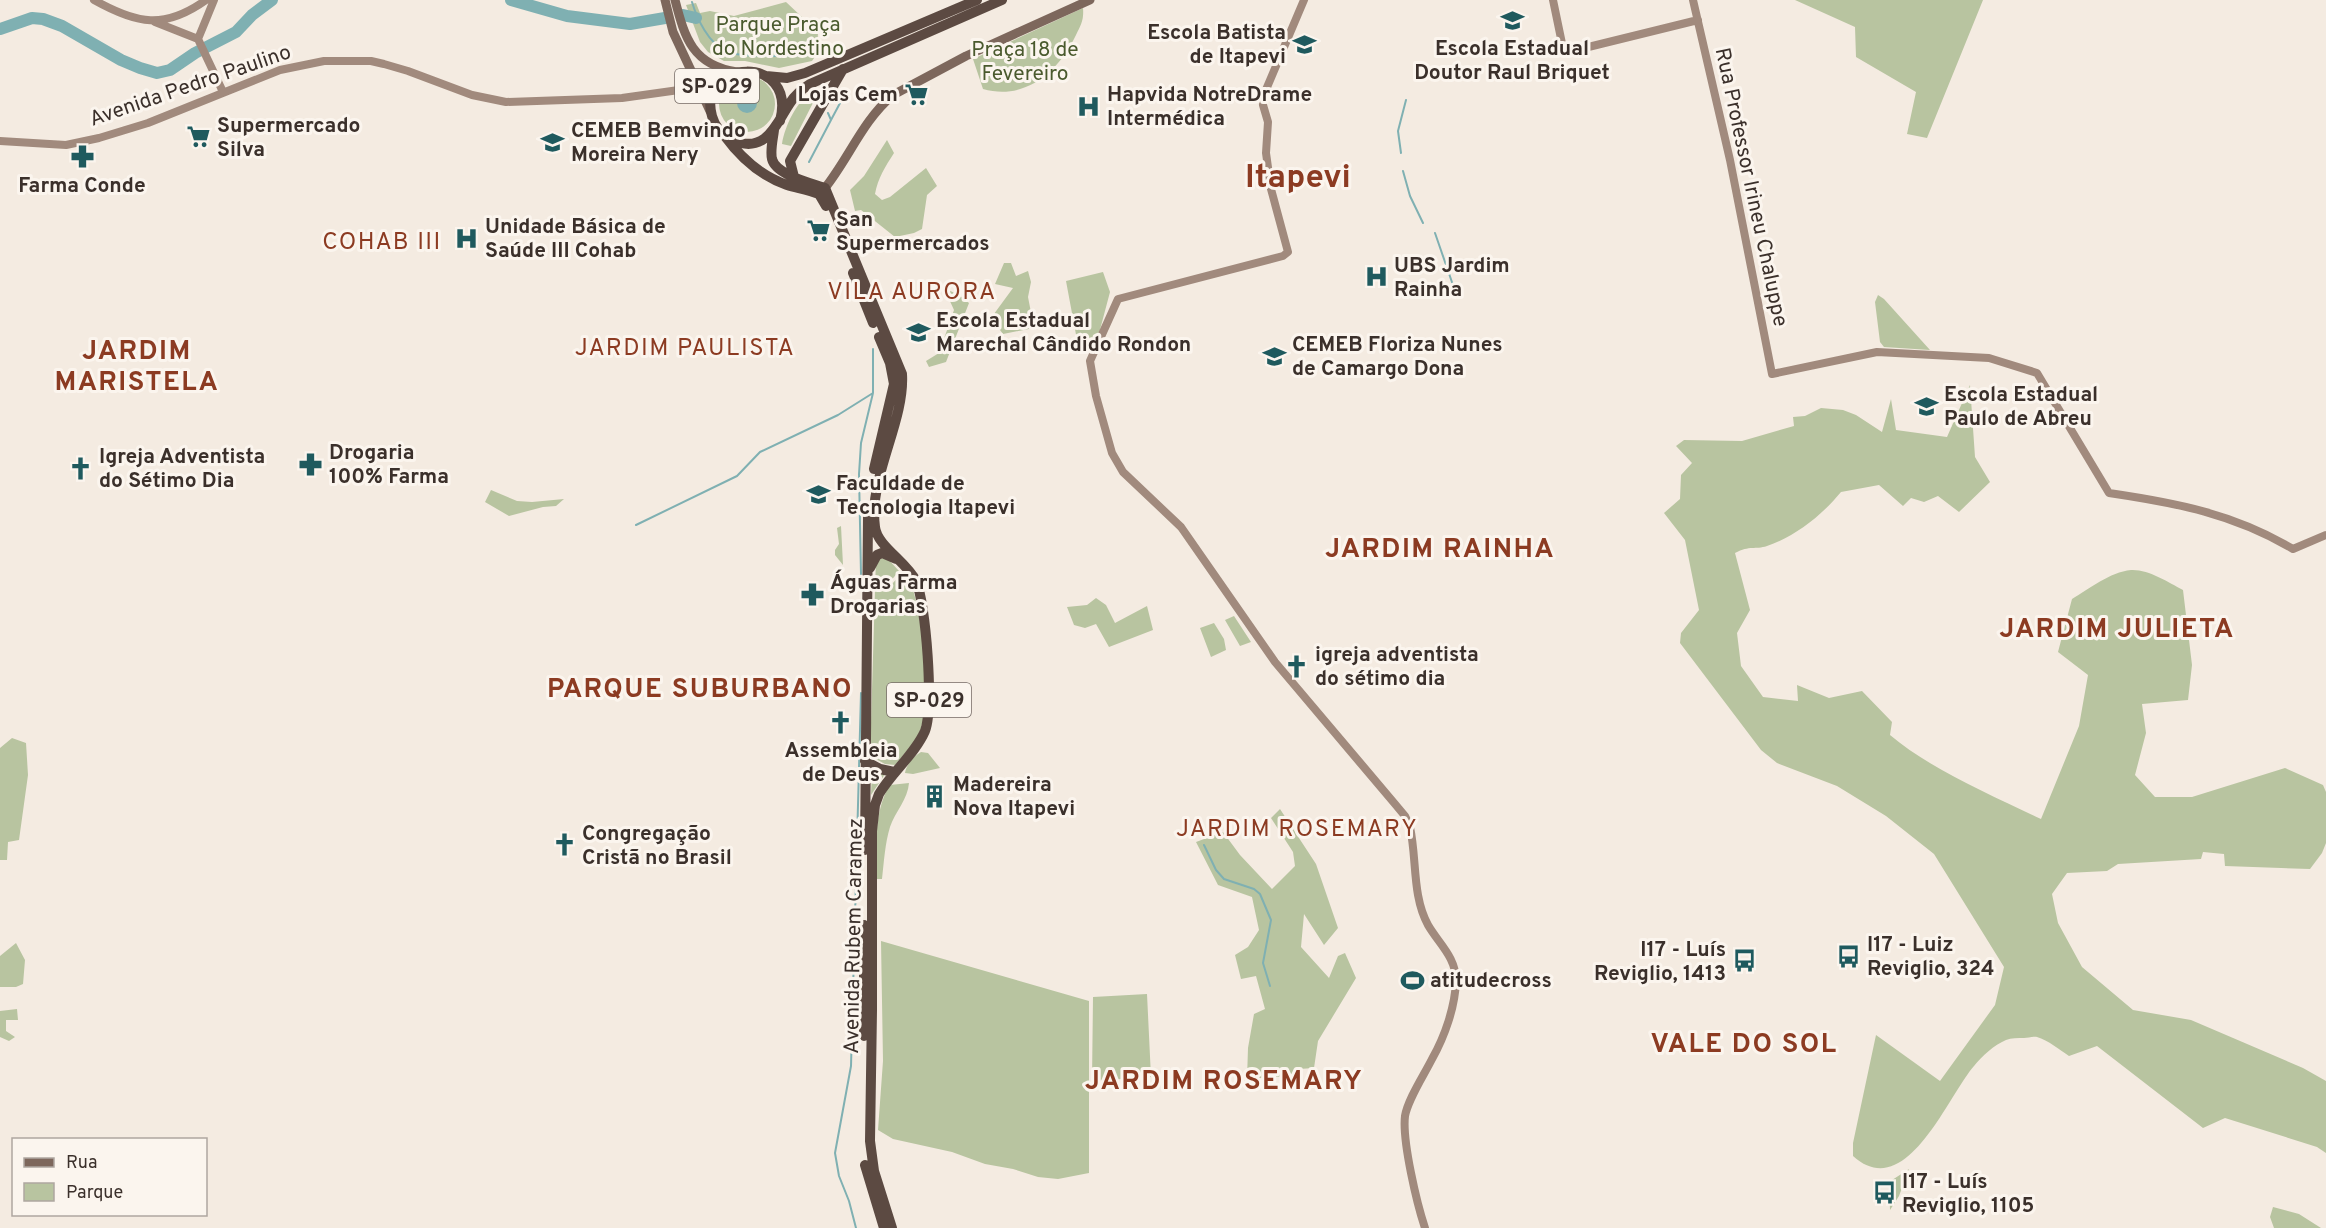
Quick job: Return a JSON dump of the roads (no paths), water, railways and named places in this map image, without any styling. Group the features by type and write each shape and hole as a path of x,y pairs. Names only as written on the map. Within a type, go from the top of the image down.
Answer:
{"highway":[{"name":"SP-029","path":"977,0 806,73 787,78 747,71 728,76 714,91 710,111 717,129 734,141 745,143 766,138 777,126 789,103 801,90 843,69 1002,0"},
{"path":"794,177 790,161 843,69"},
{"name":"SP-029","path":"766,76 780,92 783,101 772,158 775,164 794,177 822,191"},
{"name":"SP-029","path":"724,135 739,155 759,170 786,185 822,191"},
{"name":"Avenida Rubem Caramez","path":"822,191 902,374 900,398 879,477 875,526 882,541 904,563 917,584 924,608 928,715 921,738 894,772 877,799 872,831 870,1084 872,1162 892,1228"},
{"name":"Avenida Rubem Caramez","path":"822,191 885,351 894,384 872,477 868,520 865,761 863,1147 869,1182 884,1228"},
{"path":"868,572 877,555 882,553 904,563"},
{"path":"865,761 880,769 894,772"}],"main road":[{"path":"665,0 673,32 710,111"},
{"path":"675,0 681,26 697,53 712,66 737,72"},
{"path":"822,191 866,125 893,95 966,56 1090,0"}],"street":[{"path":"94,0 124,15 139,20 154,21 170,20 206,0"},
{"path":"198,40 214,0"},
{"path":"1304,0 1263,102 1268,122 1266,153 1271,189 1288,252 1283,256 1118,299 1090,361 1096,396 1112,453 1122,472 1181,527 1275,662 1405,816 1410,827 1420,901 1428,924 1449,952 1456,980 1443,1037 1405,1116 1411,1172 1425,1228"},
{"path":"1553,0 1564,53 1698,20"},
{"name":"Rua Professor Irineu Chaluppe","path":"1695,4 1772,374 1877,352 1989,357 2037,373 2109,493 2205,510 2250,526 2293,549 2326,535"},
{"path":"154,21 198,40 223,92"},
{"name":"Avenida Pedro Paulino","path":"0,141 66,146 148,123 223,92 294,66 313,62 371,61 394,66 472,95 506,102 622,98 686,89 705,100"}],"water":[{"path":"743,93 751,93 757,99 757,107 751,113 743,113 737,107 737,99"}],"waterway":[{"path":"0,29 32,18 43,19 62,26 121,60 157,73 170,70 195,53 236,32 252,15 272,0"},
{"path":"511,0 567,16 630,24 665,18"},
{"path":"692,2 700,23 709,37 726,51 754,56 810,55"},
{"path":"683,15 696,18"},
{"path":"831,120 847,90"},
{"path":"1401,153 1398,131 1406,100"},
{"path":"809,162 831,120 828,113"},
{"path":"1403,171 1410,196 1423,223"},
{"path":"1435,233 1454,288"},
{"path":"861,574 859,474 861,443 873,393 873,349"},
{"path":"636,525 737,476 760,452 838,415 873,393"},
{"path":"856,1228 839,1176 835,1153 851,1066 861,693"},
{"path":"1204,845 1216,870 1224,879 1254,889 1260,894 1271,920 1263,963 1270,986"}],"place":[{"name":"Escola Estadual Doutor Raul Briquet","path":"1512,20"},
{"name":"Escola Batista de Itapevi","path":"1304,44"},
{"name":"Lojas Cem","path":"916,94"},
{"name":"Hapvida NotreDrame Intermédica","path":"1089,106"},
{"name":"Supermercado Silva","path":"199,137"},
{"name":"CEMEB Bemvindo Moreira Nery","path":"553,142"},
{"name":"Farma Conde","path":"82,157"},
{"name":"San Supermercados","path":"818,231"},
{"name":"Unidade Básica de Saúde III Cohab","path":"467,238"},
{"name":"UBS Jardim Rainha","path":"1376,277"},
{"name":"Escola Estadual Marechal Cândido Rondon","path":"918,332"},
{"name":"CEMEB Floriza Nunes de Camargo Dona","path":"1274,356"},
{"name":"Escola Estadual Paulo de Abreu","path":"1926,406"},
{"name":"Drogaria 100% Farma","path":"311,464"},
{"name":"Igreja Adventista do Sétimo Dia","path":"81,468"},
{"name":"Faculdade de Tecnologia Itapevi","path":"818,495"},
{"name":"Águas Farma Drogarias","path":"812,594"},
{"name":"igreja adventista do sétimo dia","path":"1297,666"},
{"name":"Assembleia de Deus","path":"841,722"},
{"name":"Madereira Nova Itapevi","path":"935,796"},
{"name":"Congregação Cristã no Brasil","path":"564,845"},
{"name":"I17 - Luiz Reviglio, 324","path":"1849,956"},
{"name":"I17 - Luís Reviglio, 1413","path":"1744,961"},
{"name":"atitudecross","path":"1412,980"},
{"name":"I17 - Luís Reviglio, 1105","path":"1884,1193"}],"district":[{"name":"Itapevi","path":"1298,175"},
{"name":"COHAB III","path":"382,241"},
{"name":"VILA AURORA","path":"912,291"},
{"name":"JARDIM PAULISTA","path":"685,347"},
{"name":"JARDIM MARISTELA","path":"137,366"},
{"name":"JARDIM RAINHA","path":"1440,548"},
{"name":"JARDIM JULIETA","path":"2117,628"},
{"name":"PARQUE SUBURBANO","path":"700,688"},
{"name":"JARDIM ROSEMARY","path":"1297,828"},
{"name":"VALE DO SOL","path":"1744,1043"},
{"name":"JARDIM ROSEMARY","path":"1224,1080"}],"park label":[{"name":"Parque Praça do Nordestino","path":"778,36"},
{"name":"Praça 18 de Fevereiro","path":"1025,61"}]}
